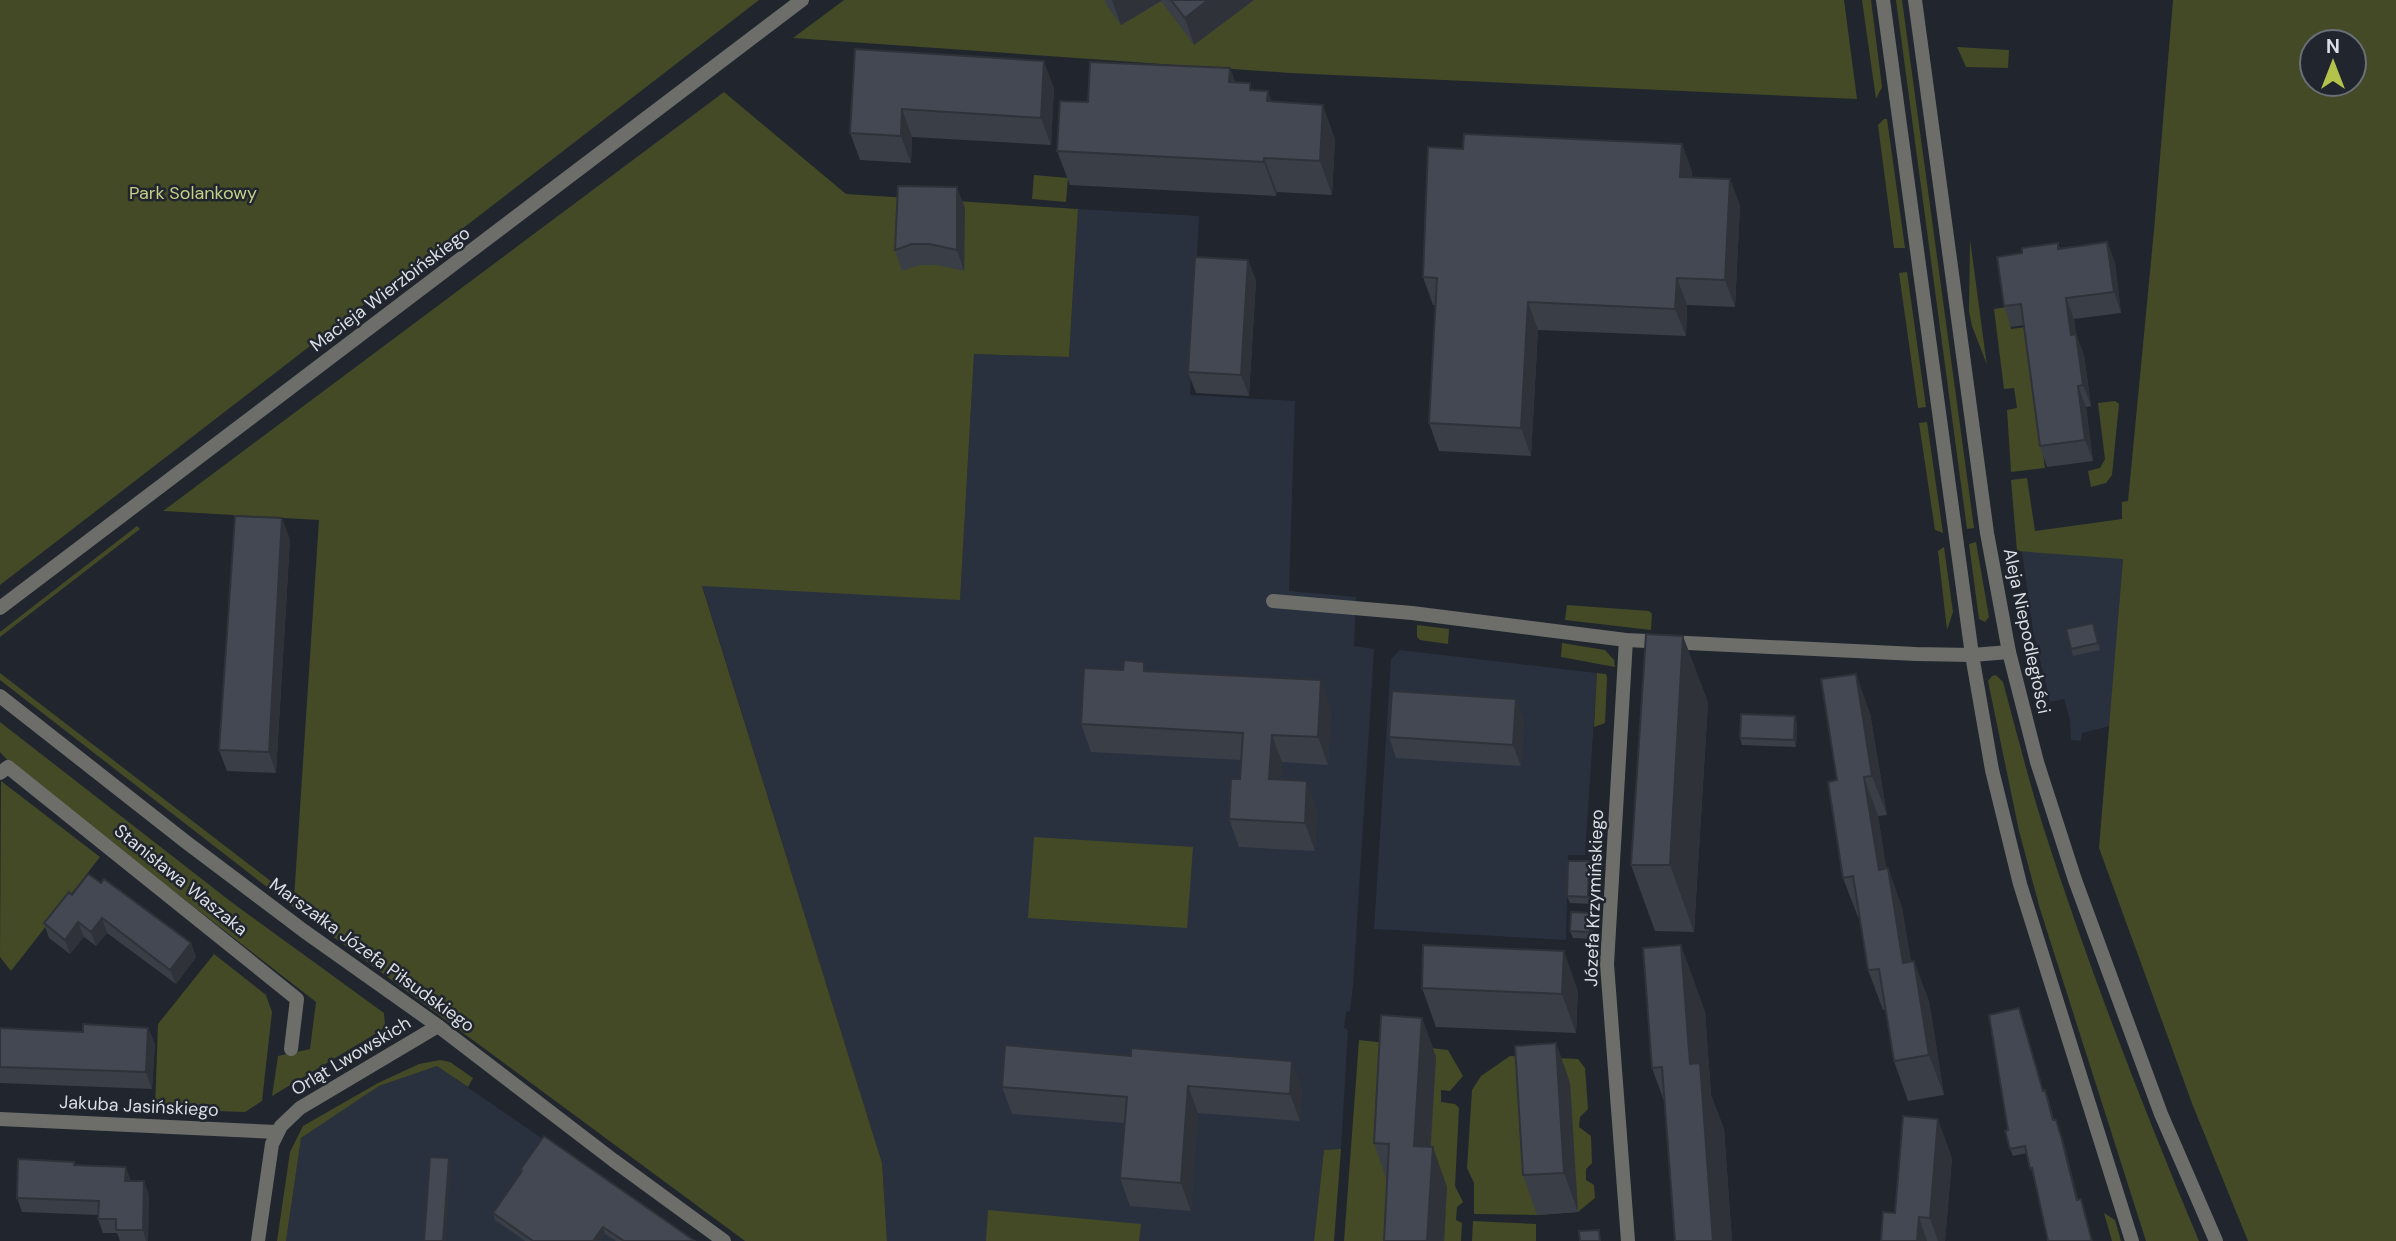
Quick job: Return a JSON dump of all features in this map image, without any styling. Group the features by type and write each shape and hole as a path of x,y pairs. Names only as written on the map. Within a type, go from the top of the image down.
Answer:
{"street":[{"name":"Macieja Wierzbińskiego","path":"0,608 802,0"},
{"path":"1883,0 1972,655 1992,770 2010,847 2132,1241"},
{"name":"Aleja Niepodległości","path":"1915,0 1987,533 2009,652 2037,762 2075,880 2161,1114 2216,1241"},
{"path":"1273,601 1412,614 1626,640 1799,650 1972,655 2009,652"},
{"name":"Józefa Krzymińskiego","path":"1626,640 1607,964 1628,1241"},
{"name":"Marszałka Józefa Piłsudskiego","path":"0,696 218,866 438,1026 724,1241"},
{"name":"Stanisława Waszaka","path":"0,773 8,768 297,999 291,1049"},
{"name":"Orląt Lwowskich","path":"277,1132 290,1115 300,1108 438,1026"},
{"name":"Jakuba Jasińskiego","path":"0,1119 277,1132"},
{"path":"258,1241 270,1156 277,1132"}],"shaded area":[{"path":"1078,209 1199,216 1190,395 1295,401 1289,591 1356,597 1354,646 1374,649 1353,985 1350,1011 1346,1012 1344,1028 1348,1030 1341,1149 1324,1150 1314,1241 887,1241 882,1163 702,585 960,599 974,354 1069,357"},
{"path":"2022,551 2123,558 2110,726 2082,733 2081,741 2071,740 2070,720 2064,699 2050,702 2033,631"},
{"path":"1400,650 1597,673 1585,855 1568,855 1566,940 1374,929 1391,659"},
{"path":"437,1066 690,1241 286,1241 301,1138 379,1086"}],"green space":[{"name":"Park Solankowy","path":"0,0 759,0 0,585"},
{"path":"844,0 1844,0 1857,99 1290,73 793,38"},
{"path":"1862,0 1871,0 1882,87 1876,99"},
{"path":"1896,0 1902,0 1974,528 1967,529"},
{"path":"2173,0 2396,0 2396,1241 2248,1241 2193,1106 2099,848 2123,559 2017,551 2011,480 2027,478 2035,531 2122,519 2122,502 2128,501"},
{"path":"1957,47 2009,50 2008,68 1966,67"},
{"path":"724,92 846,194 1078,209 1069,357 974,354 960,600 702,586 882,1163 887,1241 745,1241 294,908 0,680 0,673 294,899 319,520 163,511"},
{"path":"1887,119 1905,248 1894,248 1878,125"},
{"path":"1034,175 1068,178 1066,202 1032,199"},
{"path":"1970,239 1987,365 1969,311"},
{"path":"1907,272 1926,407 1918,408 1899,273"},
{"path":"2008,307 2011,329 2026,327 2045,468 2011,472 2007,410 2017,408 2014,388 2004,389 1994,309"},
{"path":"2115,401 2119,404 2112,475 2106,483 2091,487 2088,471 2100,468 2105,459 2098,403"},
{"path":"1927,422 1943,533 1935,530 1919,423"},
{"path":"137,526 140,529 0,637 0,632"},
{"path":"1976,542 1989,617 1985,622 1979,619 1969,544"},
{"path":"1944,547 1953,612 1947,630 1938,551"},
{"path":"1567,605 1649,611 1652,614 1651,630 1565,620"},
{"path":"1417,625 1449,629 1448,644 1420,640 1417,637"},
{"path":"1562,643 1605,650 1614,660 1615,667 1561,657"},
{"path":"1597,673 1606,674 1607,678 1605,723 1594,727"},
{"path":"1996,675 2003,682 2038,808 2078,931 2136,1087 2199,1241 2146,1241 2040,909 2019,831 1988,681"},
{"path":"0,722 234,904 384,1013 385,1026 272,1096 278,1056 310,1049 316,1002 12,765 0,752"},
{"path":"1,781 100,857 11,971 0,957"},
{"path":"1034,837 1193,847 1187,928 1028,918"},
{"path":"214,954 266,995 272,1012 262,1101 245,1112 155,1109 158,1024"},
{"path":"1359,1040 1448,1050 1463,1076 1450,1091 1441,1090 1441,1102 1455,1104 1459,1108 1455,1186 1463,1202 1457,1207 1456,1220 1462,1223 1461,1241 1344,1241"},
{"path":"1510,1056 1578,1059 1585,1068 1588,1109 1580,1117 1579,1127 1591,1136 1592,1163 1586,1169 1586,1180 1594,1185 1595,1198 1578,1212 1537,1215 1474,1214 1474,1183 1467,1168 1472,1090 1481,1076"},
{"path":"440,1060 450,1062 473,1078 468,1087 437,1066 379,1086 301,1138 286,1241 277,1241 290,1152 303,1126 378,1083 419,1064"},
{"path":"1341,1149 1334,1241 1314,1241 1324,1150"},
{"path":"988,1210 1141,1224 1139,1241 986,1241"},
{"path":"2104,1213 2115,1220 2121,1241 2112,1241"},
{"path":"1473,1221 1536,1224 1536,1241 1472,1241"}],"building":[{"path":"1171,0 1208,0 1185,18"},
{"path":"855,49 1044,61 1041,118 902,109 901,136 850,133"},
{"path":"1090,62 1230,68 1229,82 1250,83 1250,90 1268,91 1267,101 1323,105 1320,161 1264,158 1264,162 1057,151 1060,101 1088,102"},
{"path":"1464,134 1682,144 1680,177 1730,179 1725,280 1677,278 1675,309 1528,302 1521,428 1429,423 1437,278 1423,277 1428,147 1463,149"},
{"path":"898,186 957,187 957,250 929,244 912,244 895,250"},
{"path":"2107,242 2114,292 2066,298 2071,335 2076,334 2083,385 2078,386 2085,440 2040,446 2021,304 2004,306 1997,257 2022,253 2022,248 2058,243 2058,249"},
{"path":"1195,257 1248,260 1241,375 1188,372"},
{"path":"235,516 282,518 269,752 219,750"},
{"path":"2093,623 2098,643 2071,649 2066,629"},
{"path":"1646,634 1683,636 1670,865 1631,865"},
{"path":"1124,660 1144,662 1144,671 1321,680 1318,737 1272,735 1269,779 1307,781 1305,823 1229,819 1231,779 1240,779 1243,733 1081,724 1084,668 1123,670"},
{"path":"1856,674 1872,776 1864,777 1879,870 1888,868 1903,963 1914,961 1929,1055 1894,1061 1879,969 1868,970 1853,876 1843,878 1828,782 1837,780 1821,679"},
{"path":"1392,691 1516,699 1513,745 1389,737"},
{"path":"1741,714 1795,716 1794,740 1740,738"},
{"path":"1568,861 1589,861 1588,897 1567,896"},
{"path":"88,874 101,883 104,879 191,943 170,970 102,918 91,932 78,922 65,940 44,923 69,892 72,895"},
{"path":"1571,912 1591,913 1590,932 1570,931"},
{"path":"1423,945 1564,951 1562,994 1422,988"},
{"path":"1681,945 1690,1064 1700,1063 1713,1241 1675,1241 1662,1067 1652,1068 1643,948"},
{"path":"2019,1008 2092,1241 2048,1241 2025,1146 2010,1149 2005,1131 2008,1130 1989,1015"},
{"path":"1381,1015 1422,1018 1414,1146 1433,1147 1427,1241 1384,1241 1389,1144 1374,1143"},
{"path":"83,1024 148,1028 146,1072 0,1067 0,1028 83,1032"},
{"path":"1556,1043 1564,1173 1523,1175 1515,1046"},
{"path":"1005,1045 1131,1056 1131,1048 1292,1061 1290,1094 1188,1086 1181,1183 1120,1178 1127,1097 1002,1087"},
{"path":"1903,1116 1938,1119 1930,1218 1919,1217 1917,1241 1881,1241 1883,1212 1895,1213"},
{"path":"544,1136 695,1241 624,1241 603,1227 593,1241 533,1241 493,1213"},
{"path":"430,1157 449,1158 443,1241 424,1241"},
{"path":"18,1159 126,1167 125,1181 144,1181 143,1230 116,1230 116,1219 98,1219 99,1201 17,1198"},
{"path":"1599,1230 1600,1241 1580,1241 1579,1231"}]}
